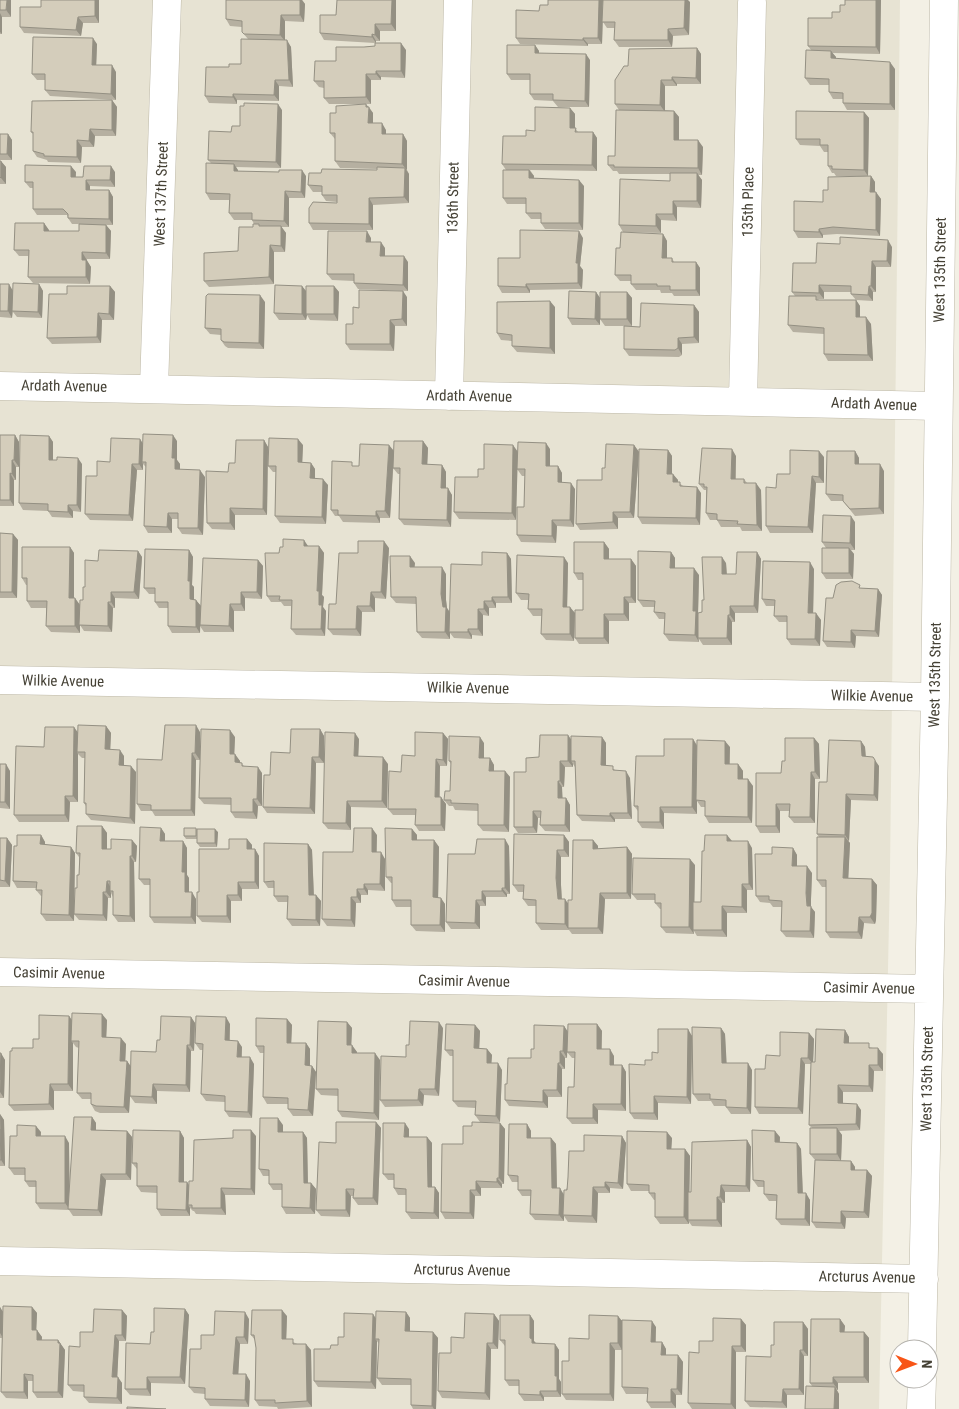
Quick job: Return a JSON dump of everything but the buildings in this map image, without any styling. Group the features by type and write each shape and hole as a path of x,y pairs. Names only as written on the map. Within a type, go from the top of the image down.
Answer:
{"street":[{"name":"West 137th Street","path":"154,387 167,0"},
{"name":"136th Street","path":"449,396 458,0"},
{"name":"West 135th Street","path":"922,1339 935,697 944,0"},
{"name":"135th Place","path":"743,401 752,4"},
{"name":"Ardath Avenue","path":"0,386 154,387 449,396 938,406"},
{"name":"Wilkie Avenue","path":"0,680 935,697"},
{"name":"Casimir Avenue","path":"0,972 929,989"},
{"name":"Arcturus Avenue","path":"0,1261 924,1278"},
{"path":"921,1409 922,1389"}],"shaded area":[{"path":"0,0 900,0 890,872 879,1409 0,1409"}]}
